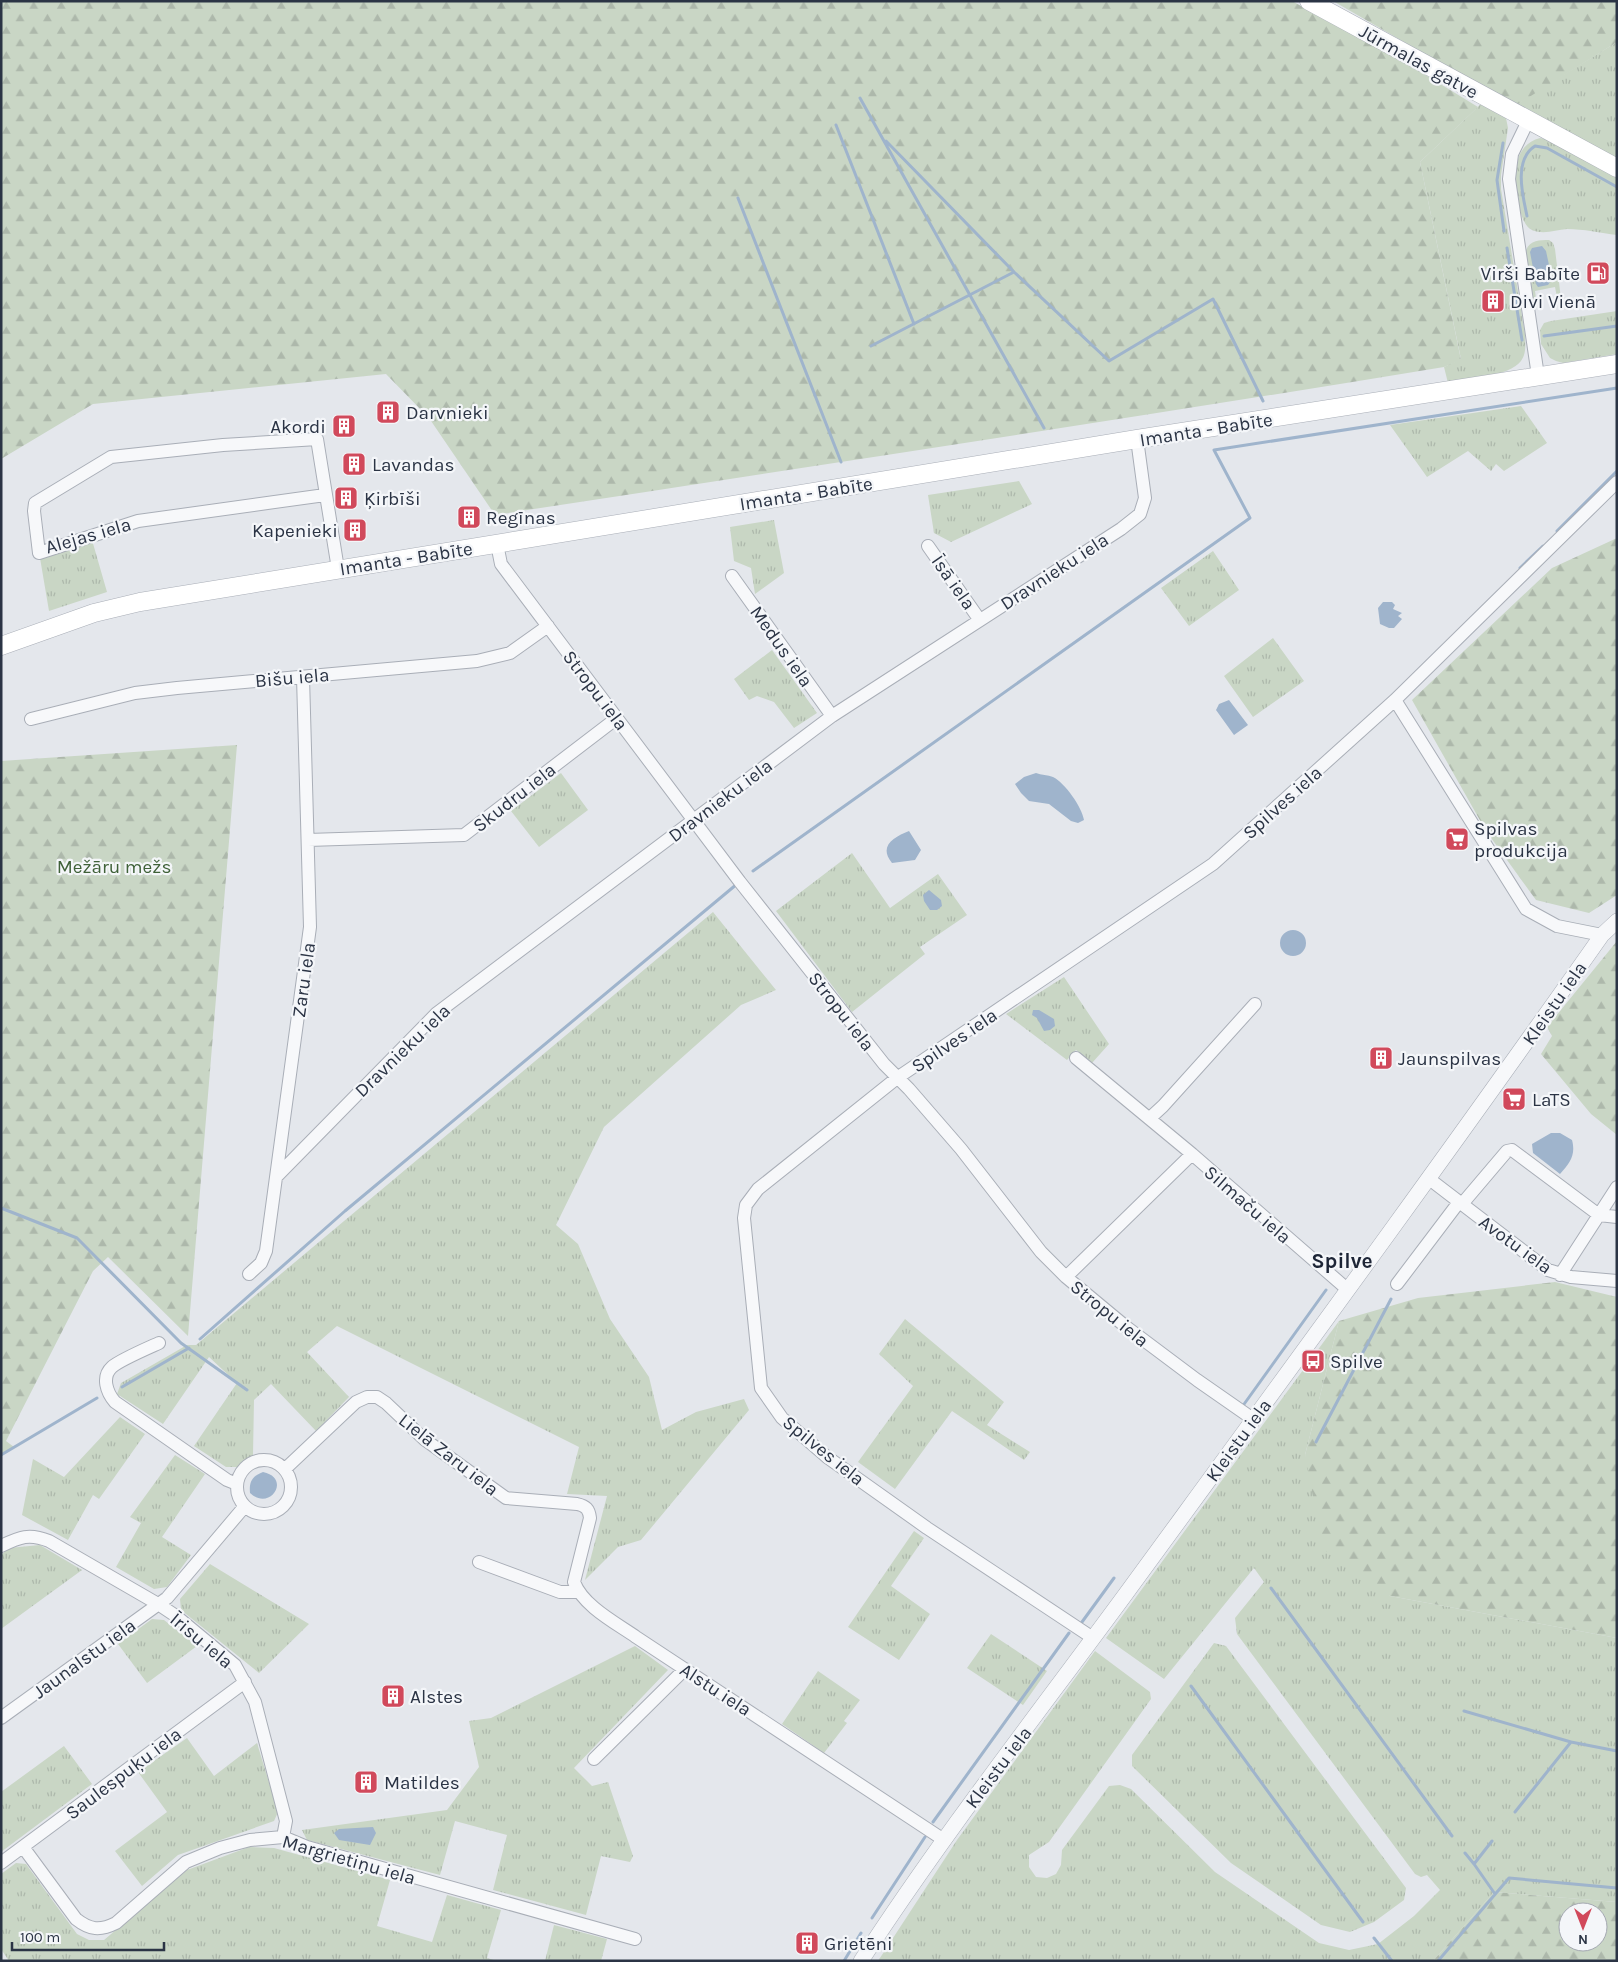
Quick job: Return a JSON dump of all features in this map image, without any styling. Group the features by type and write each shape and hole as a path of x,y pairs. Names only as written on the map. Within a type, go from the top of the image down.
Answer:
{"main road":[{"name":"Jūrmalas gatve","path":"1309,1 1617,168"},
{"name":"Imanta - Babīte","path":"1,646 119,606 1137,439 1617,364"}],"street":[{"path":"1528,121 1512,154 1509,179 1538,376"},
{"name":"Alejas iela","path":"317,439 325,495 138,521 39,553 34,512 35,503 111,457 317,439"},
{"name":"Dravnieku iela","path":"276,1177 437,1013 832,716 1120,529 1140,514 1145,498 1137,439"},
{"name":"Spilves iela","path":"1093,1638 928,1528 827,1457 782,1418 761,1388 744,1224 746,1205 758,1189 897,1078 1213,864 1396,700 1617,482"},
{"path":"325,495 338,570"},
{"name":"Stropu iela","path":"497,544 501,564 694,818 740,882 884,1064 909,1089 961,1149 1041,1252 1066,1277 1125,1326 1253,1419"},
{"name":"Īsā iela","path":"928,546 979,619"},
{"name":"Medus iela","path":"732,576 832,716"},
{"name":"Bišu iela","path":"31,719 135,693 478,661 510,653 548,626"},
{"name":"Zaru iela","path":"249,1274 261,1263 266,1251 310,927 303,677"},
{"path":"1396,700 1526,909 1557,926 1602,935"},
{"name":"Skudru iela","path":"308,840 464,836 617,718"},
{"name":"Kleistu iela","path":"861,1961 944,1840 1253,1419 1602,935 1617,921"},
{"path":"1150,1118 1256,1004"},
{"name":"Silmaču iela","path":"1076,1058 1150,1118 1347,1289"},
{"path":"1397,1284 1461,1203 1507,1151 1512,1150 1599,1215 1617,1217"},
{"path":"1066,1277 1192,1154"},
{"name":"Avotu iela","path":"1428,1178 1548,1270 1560,1275 1617,1281"},
{"path":"1560,1275 1617,1186"},
{"path":"159,1343 112,1367 107,1375 108,1395 227,1480 237,1484"},
{"name":"Lielā Zaru iela","path":"285,1469 356,1402 366,1397 377,1397 386,1403 424,1439 506,1498 585,1506 589,1511 590,1518 574,1582 578,1592"},
{"path":"262,1460 275,1462 285,1469 291,1482 290,1495 282,1507 270,1513 257,1513 245,1506 238,1496 237,1484 241,1472 250,1463 262,1460"},
{"name":"Jaunalstu iela","path":"1,1718 167,1598 245,1506"},
{"name":"Īrisu iela","path":"1,1546 22,1536 40,1537 49,1540 176,1616 234,1664 255,1702 286,1821 283,1837"},
{"path":"479,1562 560,1592 578,1592"},
{"name":"Alstu iela","path":"578,1592 587,1602 685,1669 944,1840"},
{"path":"594,1758 685,1669"},
{"name":"Saulespuķu iela","path":"1,1863 245,1682"},
{"name":"Margrietiņu iela","path":"23,1847 76,1918 84,1926 93,1929 105,1928 116,1923 186,1862 220,1848 250,1840 283,1837 307,1847 635,1938"}],"green space":[{"path":"1,1 1292,1 1424,74 1478,107 1420,162 1461,360 1444,367 495,515 429,418 386,374 93,404 1,459"},
{"path":"1333,1 1617,1 1617,42 1515,106"},
{"path":"1617,42 1617,161 1515,106 1529,96"},
{"path":"1483,102 1502,112 1506,118 1508,128 1501,175 1501,189 1525,334 1525,351 1521,361 1498,374 1448,383 1444,367 1461,359 1420,162"},
{"path":"1540,138 1550,140 1617,175 1617,235 1573,229 1541,232 1532,230 1527,225 1519,207 1516,171 1520,154 1526,146"},
{"path":"1549,240 1553,243 1555,249 1561,299 1558,303 1555,287 1535,291 1537,305 1531,294 1526,250 1533,242"},
{"path":"1617,311 1617,354 1563,363 1550,358 1541,344 1540,330 1544,323"},
{"path":"1521,406 1547,443 1504,471 1496,464 1491,471 1468,451 1427,477 1390,425"},
{"path":"1019,481 1032,504 951,542 934,533 928,495"},
{"path":"774,520 784,573 755,594 751,568 734,561 730,527"},
{"path":"1617,538 1617,895 1589,913 1536,900 1486,831 1412,700 1552,568"},
{"path":"92,540 107,592 49,611 40,558"},
{"path":"1213,551 1239,590 1189,626 1161,588"},
{"path":"1273,638 1304,681 1253,717 1224,676"},
{"path":"772,650 817,713 794,728 774,702 757,696 749,700 734,679"},
{"name":"Mežāru mežs","path":"237,745 188,1336 108,1257 93,1271 6,1441 14,1447 1,1455 1,761"},
{"path":"561,773 588,810 539,847 511,811"},
{"path":"852,853 890,908 938,874 967,915 920,947 925,954 852,1012 776,911"},
{"path":"713,912 776,990 741,1005 604,1127 556,1225 578,1244 610,1319 649,1377 662,1430 696,1412 744,1399 749,1410 641,1540 618,1547 585,1580 607,1496 567,1494 579,1447 337,1326 307,1352 349,1397 316,1431 271,1384 254,1400 253,1455 238,1467 226,1467 194,1446 237,1383 209,1357 163,1424 117,1394 121,1383 187,1345 196,1345"},
{"path":"1617,941 1617,1135 1591,1114 1541,1054 1552,1036 1547,1027"},
{"path":"1064,977 1109,1044 1092,1063 1076,1050 1067,1060 1006,1014"},
{"path":"1555,1282 1617,1297 1617,1638 1390,1596 1323,1549 1305,1455 1339,1321 1418,1298"},
{"path":"905,1319 1004,1402 987,1425 1030,1452 1024,1460 952,1411 895,1489 858,1462 913,1386 879,1354"},
{"path":"1339,1321 1305,1455 1390,1596 1617,1638 1617,1902 1494,1892 1433,1961 878,1961 957,1840 1095,1651 1150,1692 1151,1699 1049,1842 1029,1855 1029,1867 1036,1877 1047,1878 1056,1874 1061,1865 1062,1850 1109,1786 1120,1785 1131,1789 1215,1872 1319,1943 1349,1950 1378,1944 1414,1916 1440,1890 1427,1875 1421,1877 1415,1874 1237,1634 1235,1618 1264,1582 1254,1568 1164,1679 1106,1638"},
{"path":"120,1417 145,1434 99,1499 93,1495 68,1540 22,1515 33,1459 64,1477"},
{"path":"175,1455 205,1474 162,1537 191,1555 167,1587 154,1589 116,1567 141,1523 130,1517"},
{"path":"914,1531 924,1538 891,1586 930,1614 899,1660 848,1627"},
{"path":"40,1545 82,1570 1,1629 1,1555 9,1548"},
{"path":"210,1564 309,1624 259,1673 181,1610 180,1599"},
{"path":"152,1619 164,1620 197,1646 147,1683 118,1644"},
{"path":"991,1634 1047,1671 1023,1705 967,1668"},
{"path":"1214,1643 1226,1646 1406,1888 1404,1900 1374,1922 1350,1932 1321,1925 1231,1863 1132,1766 1132,1755"},
{"path":"635,1646 668,1670 574,1768 592,1786 608,1782 633,1856 630,1862 601,1856 586,1915 493,1890 507,1835 455,1821 440,1875 307,1840 302,1830 447,1810 479,1767 469,1721 491,1718"},
{"path":"818,1671 860,1700 844,1721 847,1723 824,1753 782,1724"},
{"path":"187,1738 214,1776 257,1743 278,1812 274,1821 178,1855 142,1886 115,1851 167,1812 138,1772"},
{"path":"64,1746 92,1784 1,1852 1,1792"},
{"path":"249,1847 274,1848 390,1880 377,1926 432,1942 447,1895 501,1910 487,1958 497,1961 9,1961 1,1949 1,1874 16,1863 26,1864 77,1934 89,1940 104,1940 187,1870"},
{"path":"1494,1892 1617,1902 1617,1961 1433,1961"},
{"path":"554,1925 607,1939 601,1961 545,1961"}],"water":[{"path":"1542,246 1546,251 1552,279 1548,285 1538,287 1530,252 1532,248"},
{"path":"1383,602 1392,602 1395,605 1393,609 1402,613 1398,616 1402,619 1394,628 1380,624 1378,608"},
{"path":"1229,700 1248,725 1234,735 1216,710 1219,704"},
{"path":"1036,773 1053,777 1063,784 1076,802 1084,820 1078,823 1071,821 1049,804 1029,801 1015,784 1024,777"},
{"path":"909,831 921,850 915,860 892,863 888,857 887,847 893,839"},
{"path":"929,890 941,900 942,906 937,910 930,910 924,901 923,895"},
{"path":"1293,930 1302,934 1306,943 1302,952 1293,956 1284,952 1280,943 1284,934"},
{"path":"1033,1010 1039,1010 1054,1019 1055,1026 1050,1030 1044,1031 1037,1018 1032,1015"},
{"path":"1551,1133 1560,1133 1572,1140 1573,1154 1567,1166 1560,1174 1533,1153 1532,1144"},
{"path":"263,1472 272,1475 276,1480 277,1486 275,1492 265,1499 257,1498 250,1493 252,1480 256,1475"},
{"path":"373,1827 376,1833 370,1845 339,1840 334,1833 339,1829"}],"waterway":[{"path":"860,98 1044,428"},
{"path":"836,125 914,324"},
{"path":"886,141 1014,272 1109,361 1213,299 1263,401"},
{"path":"1503,143 1497,180 1504,231"},
{"path":"1527,216 1522,189 1522,169 1528,152 1535,146 1547,148 1617,187"},
{"path":"738,198 841,462"},
{"path":"1507,248 1522,340"},
{"path":"871,346 1014,272"},
{"path":"1544,336 1617,326"},
{"path":"753,871 1250,518 1214,450 1617,388"},
{"path":"1557,531 1617,471"},
{"path":"1520,568 1543,546"},
{"path":"200,1339 345,1211 737,884"},
{"path":"1,1208 77,1238 181,1343 247,1390"},
{"path":"1242,1407 1326,1290"},
{"path":"1316,1442 1391,1299"},
{"path":"122,1387 189,1348"},
{"path":"1,1455 97,1398"},
{"path":"1082,1622 1114,1578"},
{"path":"1271,1588 1452,1836"},
{"path":"933,1822 1069,1633"},
{"path":"1191,1686 1363,1922"},
{"path":"1464,1711 1571,1742"},
{"path":"1515,1812 1571,1742 1617,1751"},
{"path":"872,1918 925,1837"},
{"path":"1492,1841 1474,1864 1495,1894"},
{"path":"1465,1853 1474,1864"},
{"path":"1438,1961 1509,1878 1617,1888"},
{"path":"844,1961 861,1933"},
{"path":"1374,1938 1392,1961"}],"place":[{"name":"Virši Babīte","path":"1598,273"},
{"name":"Divi Vienā","path":"1493,301"},
{"name":"Darvnieki","path":"388,412"},
{"name":"Akordi","path":"344,426"},
{"name":"Lavandas","path":"354,464"},
{"name":"Ķirbīši","path":"346,498"},
{"name":"Regīnas","path":"469,517"},
{"name":"Kapenieki","path":"355,530"},
{"name":"Spilvas produkcija","path":"1457,839"},
{"name":"Jaunspilvas","path":"1381,1058"},
{"name":"LaTS","path":"1514,1099"},
{"name":"Spilve","path":"1313,1361"},
{"name":"Alstes","path":"393,1696"},
{"name":"Matildes","path":"366,1782"},
{"name":"Grietēni","path":"807,1943"}],"district":[{"name":"Spilve","path":"1342,1261"}]}
